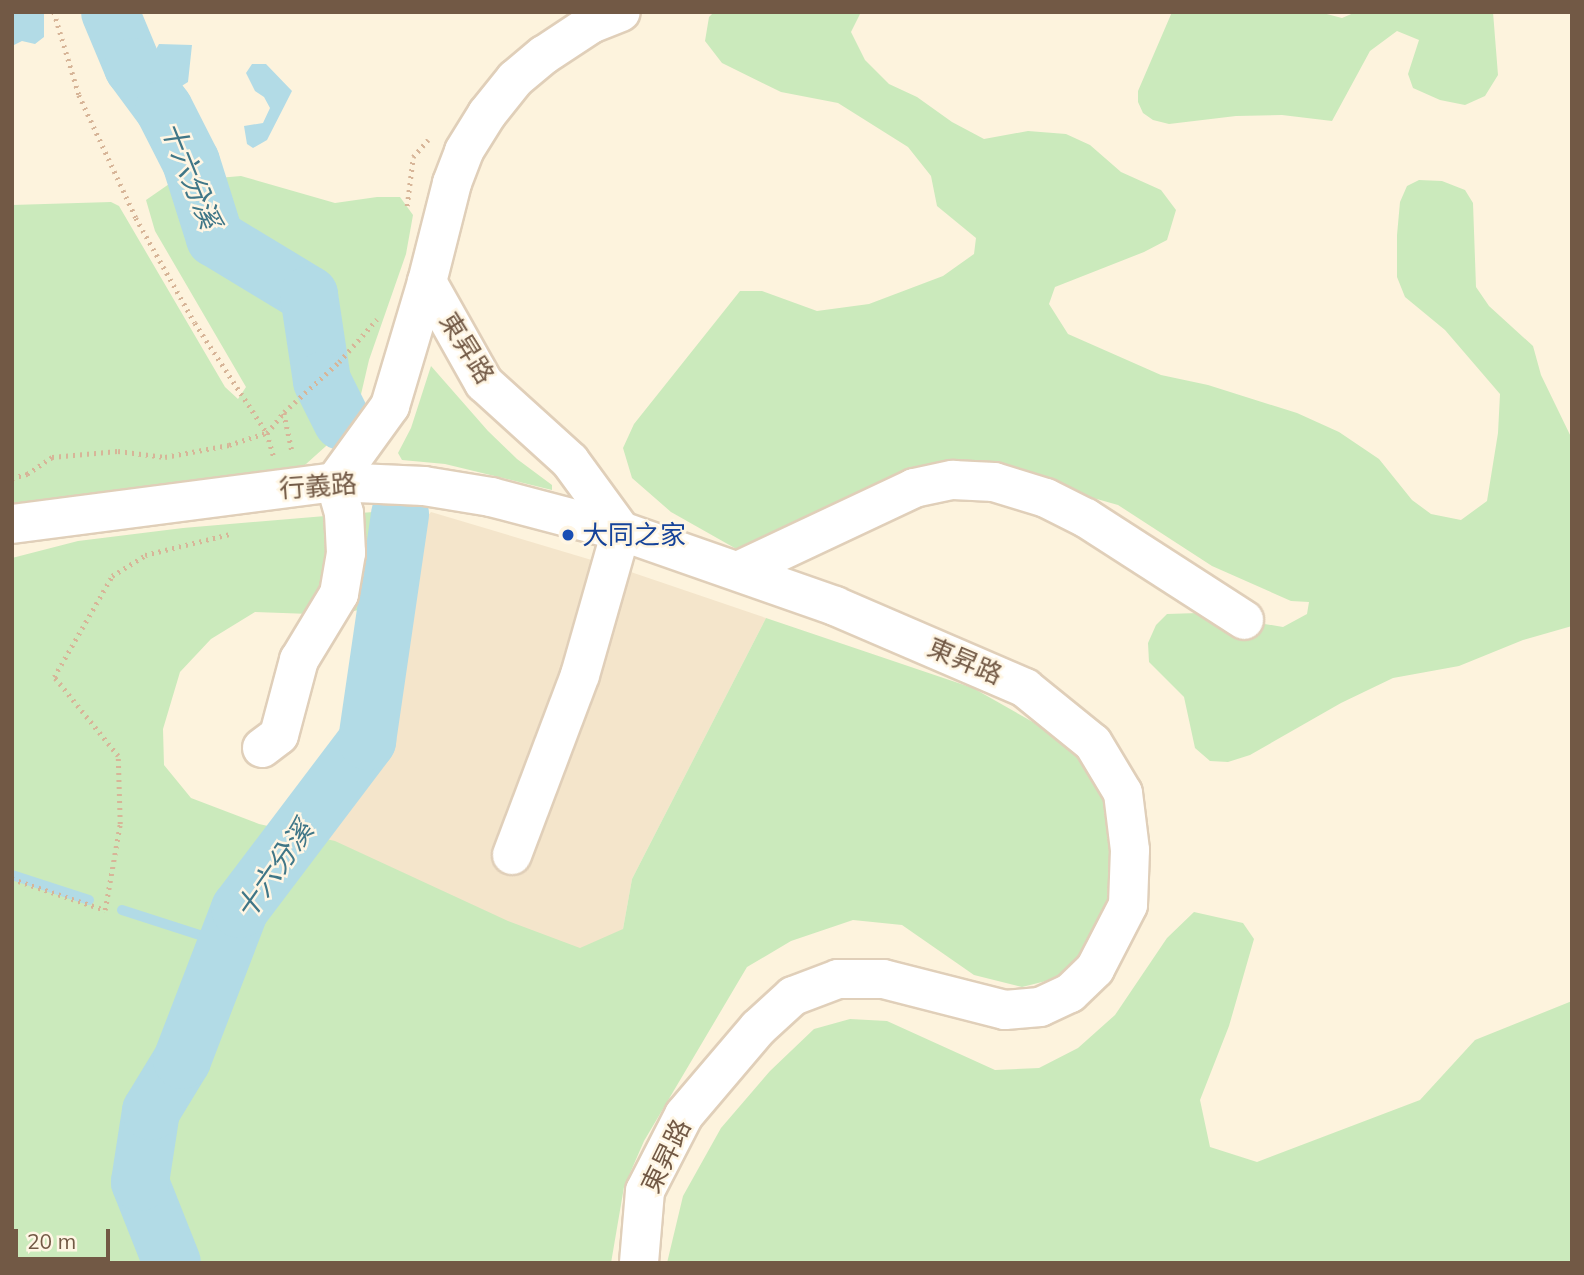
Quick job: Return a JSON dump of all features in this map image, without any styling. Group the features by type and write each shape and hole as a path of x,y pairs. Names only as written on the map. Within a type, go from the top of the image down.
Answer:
{"street":[{"name":"東昇路","path":"621,12 591,24 544,55 515,79 487,114 464,151 452,183 427,282 484,383 570,461 621,531 835,606 1026,688 1093,743 1123,793 1129,849 1128,905 1095,969 1070,993 1040,1007 1005,1010 883,979 838,979 793,996 758,1028 684,1115 645,1191 639,1263"},
{"path":"262,748 279,735 299,660 339,594 346,553 344,513 335,482 390,406 427,282"},
{"path":"738,571 914,488 953,480 994,482 1046,498 1086,518 1244,620"},
{"name":"行義路","path":"12,524 335,482 424,486 491,496 621,531"},
{"path":"512,855 580,675 621,531"}],"path":[{"path":"54,12 79,95 136,218 195,323 267,433 284,488"},
{"path":"12,478 27,474 52,457 118,451 165,457 229,446 267,433 284,412 340,362"},
{"path":"12,879 105,909 120,824 118,756 54,677 112,576 145,555 234,534"}],"shaded area":[{"name":"大同之家","path":"431,512 625,570 766,618 632,879 623,929 527,1065 309,851 382,751 393,638 415,531"}],"green space":[{"path":"714,12 861,12 851,32 865,60 889,84 917,97 952,122 984,139 1028,131 1066,134 1090,145 1121,172 1161,190 1176,210 1167,240 1144,252 1055,287 1049,304 1068,334 1161,375 1208,385 1297,413 1339,432 1379,459 1412,500 1431,514 1461,520 1487,501 1498,433 1500,394 1445,330 1405,297 1397,277 1397,235 1400,202 1407,186 1419,180 1442,181 1465,190 1473,203 1476,287 1489,306 1533,346 1541,375 1572,439 1572,626 1523,640 1459,666 1393,678 1341,703 1250,755 1228,762 1210,761 1195,748 1184,697 1149,662 1148,643 1156,625 1167,614 1198,613 1283,627 1307,614 1309,602 1291,601 1212,566 1118,505 977,465 920,467 778,536 740,551 671,512 632,478 623,448 634,424 740,291 762,291 817,311 869,304 943,276 974,254 976,238 937,206 931,176 908,147 838,103 781,92 722,63 705,41 709,17"},
{"path":"1172,12 1319,12 1342,18 1356,12 1493,12 1498,75 1485,96 1465,105 1440,100 1413,88 1408,74 1419,40 1397,31 1370,51 1332,121 1282,115 1236,116 1169,124 1153,120 1143,113 1138,102 1138,91"},
{"path":"241,176 335,203 377,197 400,197 413,215 406,254 369,360 355,420 296,473 12,510 12,205 111,202 119,206 225,387 238,399 246,387 155,231 146,200 172,182"},
{"path":"431,366 488,431 517,459 552,485 552,490 445,464 402,460 398,453 411,428"},
{"path":"373,512 383,519 373,584 362,609 338,615 255,612 211,639 180,672 163,729 164,765 191,798 259,824 335,841 508,921 580,948 623,929 632,879 766,618 973,688 1077,747 1105,792 1111,846 1107,900 1090,948 1058,978 1022,987 974,975 902,925 853,920 791,941 747,967 644,1141 624,1187 611,1263 12,1263 12,558 78,541 183,528"},
{"path":"1194,912 1243,923 1254,939 1229,1026 1200,1100 1210,1147 1257,1162 1420,1100 1475,1040 1572,1001 1572,1263 667,1263 683,1196 721,1128 770,1071 814,1029 850,1019 887,1021 995,1070 1039,1068 1078,1048 1115,1015 1167,938"}],"water":[{"path":"12,12 44,12 44,37 35,44 22,41 12,46"},
{"path":"159,44 192,45 188,82 180,87 171,81 171,73 161,73 153,66 154,53"},
{"path":"252,64 266,64 292,91 267,140 253,148 247,144 244,126 263,123 270,108 264,97 255,91 246,73"}],"waterway":[{"name":"十六分溪","path":"110,12 133,67 164,109 191,162 215,238 309,295 322,381 342,421"},
{"name":"十六分溪","path":"172,1263 140,1182 151,1111 182,1060 240,909 367,741 400,514"},
{"path":"12,875 89,900"},
{"path":"122,910 227,944"}],"place":[{"name":"大同之家","path":"568,535"}]}
